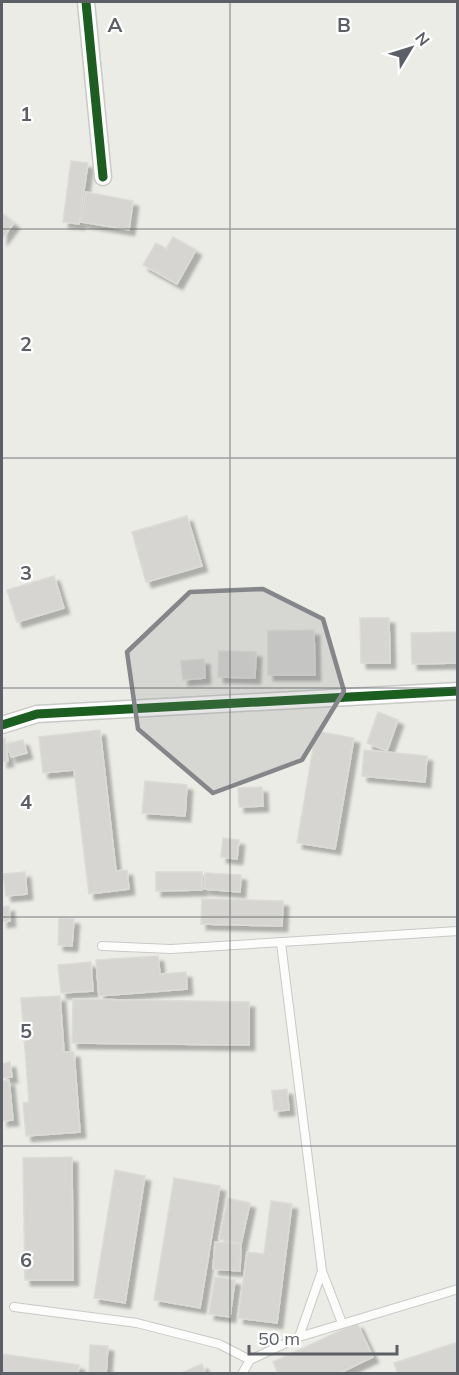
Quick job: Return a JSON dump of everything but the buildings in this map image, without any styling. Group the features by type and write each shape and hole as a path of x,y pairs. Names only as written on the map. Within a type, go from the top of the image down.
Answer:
{"street":[{"path":"86,2 103,177"},
{"path":"2,725 38,714 458,691"}],"lane":[{"path":"102,946 171,949 458,931"},
{"path":"281,943 322,1271 342,1323"},
{"path":"300,1337 322,1271"},
{"path":"242,1374 250,1360 300,1337 458,1289"},
{"path":"14,1306 138,1323 219,1344 250,1360"}],"highlighted area":[{"path":"263,589 323,619 344,691 302,760 213,793 138,729 127,652 190,592"}],"cycle path":[{"path":"86,2 103,177"},
{"path":"2,725 37,714 458,691"}]}
